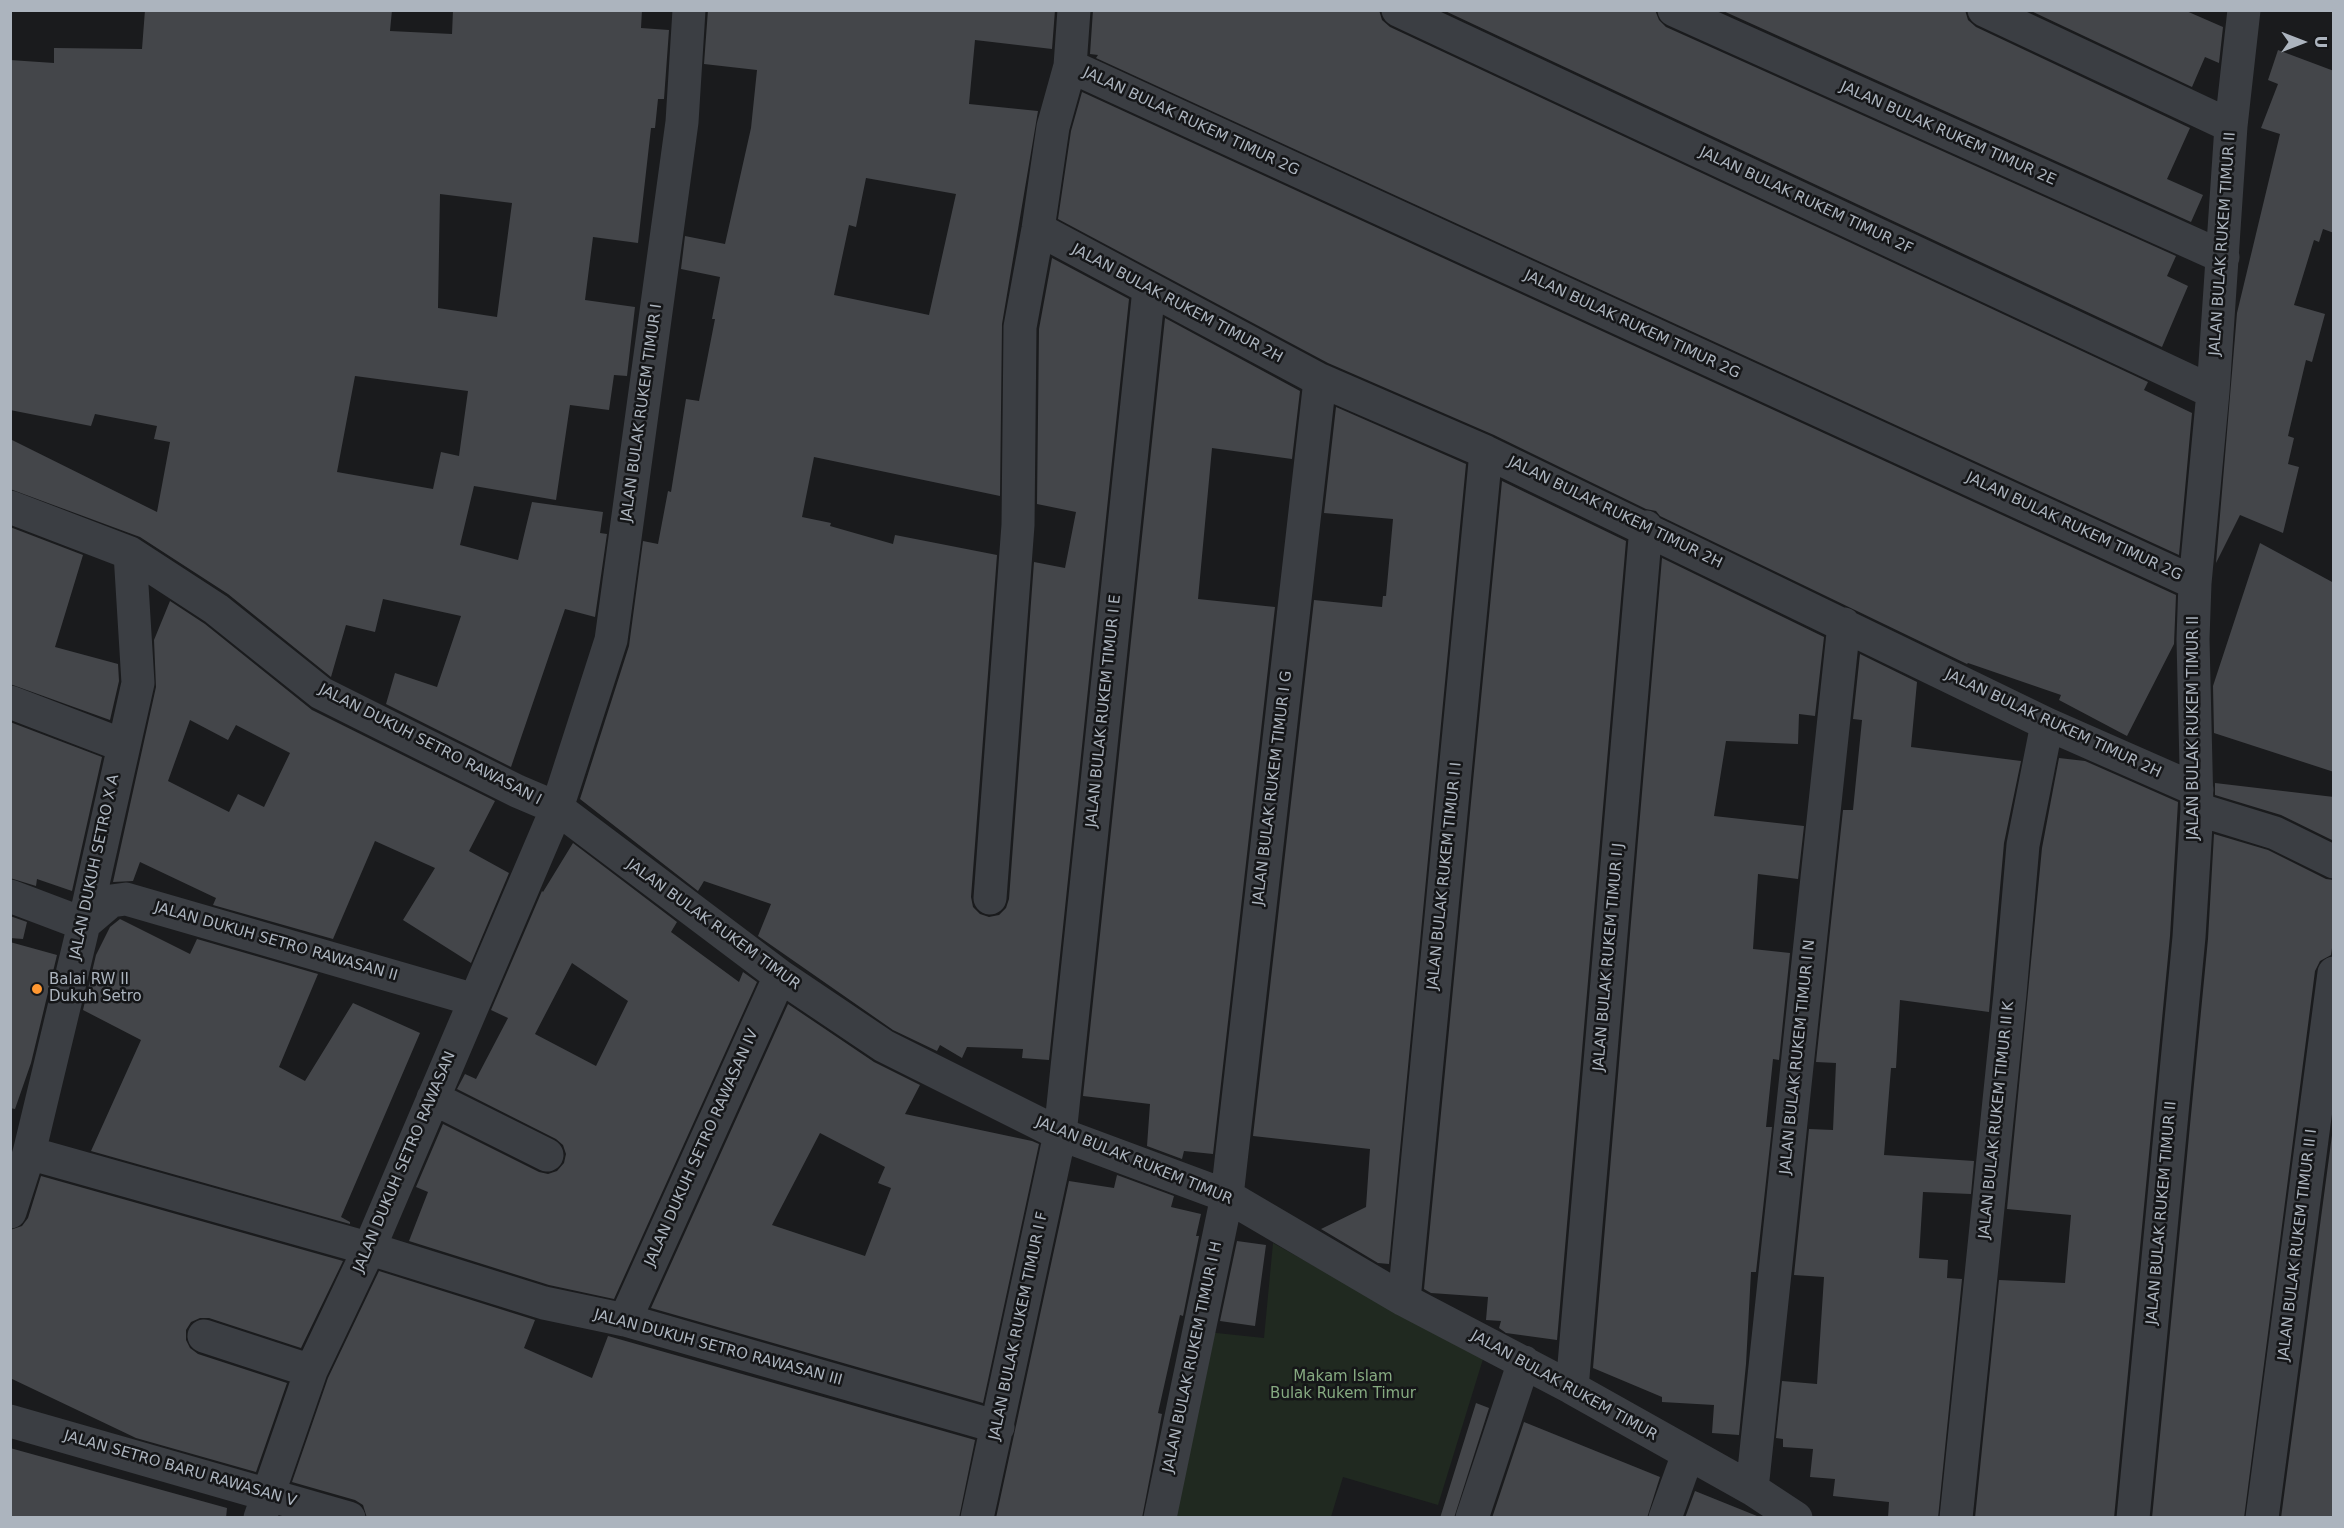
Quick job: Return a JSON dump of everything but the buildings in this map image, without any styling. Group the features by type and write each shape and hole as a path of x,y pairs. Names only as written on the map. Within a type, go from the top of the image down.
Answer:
{"street":[{"name":"JALAN BULAK RUKEM TIMUR I","path":"557,808 611,640 682,122 689,10"},
{"path":"990,898 1018,525 1020,327 1038,229 1053,127 1070,66 1074,10"},
{"name":"JALAN BULAK RUKEM TIMUR 2F","path":"1398,10 2213,392"},
{"name":"JALAN BULAK RUKEM TIMUR 2E","path":"1674,10 2223,257"},
{"path":"1984,10 2231,126"},
{"name":"JALAN BULAK RUKEM TIMUR II","path":"2133,1518 2189,937 2197,800 2193,639 2195,583 2213,392 2231,126 2244,10"},
{"name":"JALAN BULAK RUKEM TIMUR 2G","path":"1070,66 2195,583"},
{"name":"JALAN BULAK RUKEM TIMUR 2H","path":"1038,229 1320,380 1486,452 1646,527 2197,800 2334,862"},
{"name":"JALAN BULAK RUKEM TIMUR I E","path":"1060,1134 1149,289"},
{"name":"JALAN BULAK RUKEM TIMUR I G","path":"1227,1196 1320,380"},
{"name":"JALAN BULAK RUKEM TIMUR I I","path":"1404,1300 1486,452"},
{"name":"JALAN DUKUH SETRO RAWASAN I","path":"10,507 130,553 216,609 321,693 517,792 557,808"},
{"name":"JALAN BULAK RUKEM TIMUR I J","path":"1572,1388 1646,527"},
{"name":"JALAN DUKUH SETRO X A","path":"10,1212 22,1158 84,924 122,745 138,683 130,553"},
{"name":"JALAN BULAK RUKEM TIMUR I N","path":"1752,1489 1844,624"},
{"path":"10,702 122,745"},
{"name":"JALAN BULAK RUKEM TIMUR II K","path":"1956,1518 2010,994 2023,845 2047,724"},
{"name":"JALAN BULAK RUKEM TIMUR","path":"557,808 780,976 884,1046 1060,1134 1227,1196 1404,1300 1572,1388 1752,1489 1790,1516"},
{"name":"JALAN DUKUH SETRO RAWASAN","path":"264,1505 311,1371 369,1249 557,808"},
{"path":"10,896 84,924"},
{"name":"JALAN DUKUH SETRO RAWASAN II","path":"84,924 111,901 126,899 475,1000"},
{"name":"JALAN BULAK RUKEM TIMUR II I","path":"2262,1518 2334,973"},
{"name":"JALAN DUKUH SETRO RAWASAN IV","path":"625,1320 780,976"},
{"path":"433,1098 547,1155"},
{"name":"JALAN BULAK RUKEM TIMUR I F","path":"977,1518 1060,1134"},
{"name":"JALAN DUKUH SETRO RAWASAN III","path":"22,1158 369,1249 544,1303 625,1320 998,1427"},
{"name":"JALAN BULAK RUKEM TIMUR I H","path":"1160,1518 1227,1196"},
{"path":"204,1336 311,1371"},
{"path":"1472,1518 1524,1362"},
{"name":"JALAN SETRO BARU RAWASAN V","path":"10,1421 264,1505 349,1518"},
{"path":"1665,1518 1688,1454"}],"green space":[{"name":"Makam Islam Bulak Rukem Timur","path":"1273,1243 1483,1359 1438,1505 1343,1477 1331,1517 1169,1518 1207,1332 1264,1338"}],"place":[{"name":"Balai RW II Dukuh Setro","path":"37,989"}]}
